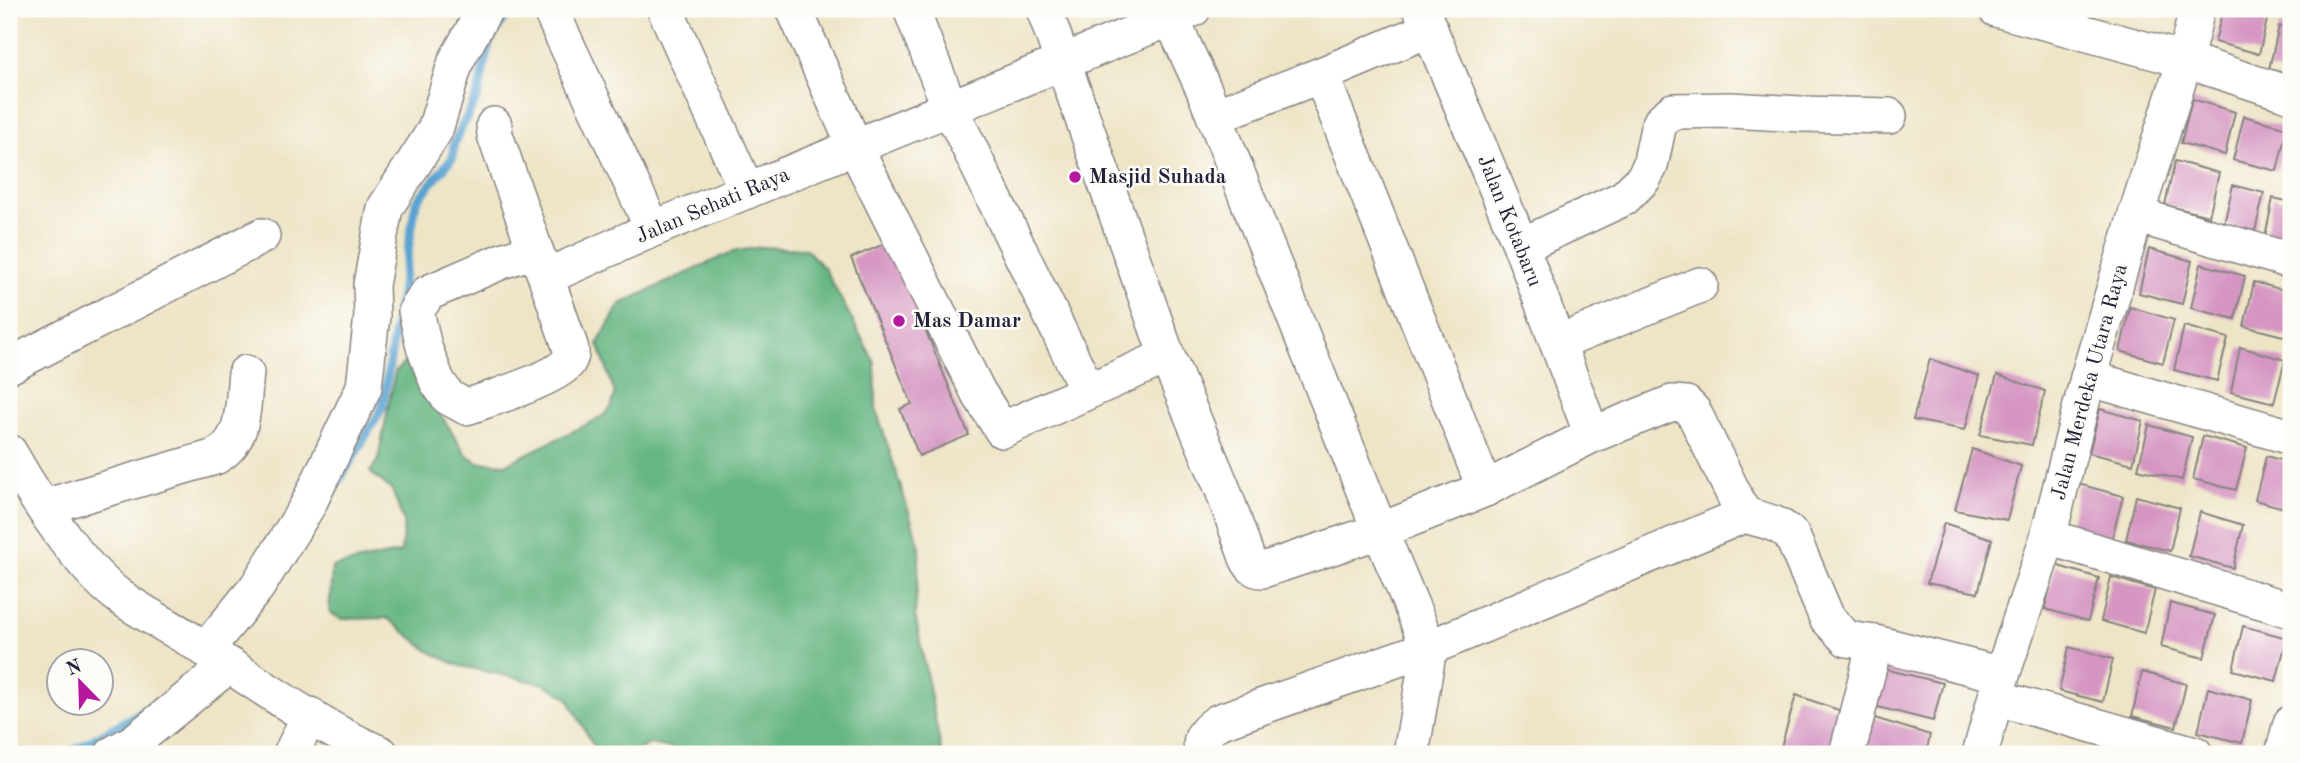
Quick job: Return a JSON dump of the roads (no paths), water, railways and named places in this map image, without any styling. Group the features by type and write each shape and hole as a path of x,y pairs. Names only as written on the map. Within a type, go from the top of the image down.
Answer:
{"street":[{"path":"113,754 134,742 217,656 307,505 364,387 372,316 371,285 385,208 435,130 456,61 485,9"},
{"path":"550,9 653,229"},
{"path":"665,9 747,191"},
{"path":"794,9 855,147 978,393 1002,430 1167,356"},
{"path":"911,9 950,108 1088,391"},
{"path":"1044,9 1167,356 1252,567 1263,570 1380,531 1485,489 1592,435 1672,402 1686,404 1693,411 1744,515"},
{"path":"1996,9 2185,60 2291,95"},
{"name":"Jalan Merdeka Utara Raya","path":"1980,754 1999,686 2048,537 2088,377 2185,60 2197,9"},
{"path":"1182,13 1215,116 1429,648 1411,754"},
{"name":"Jalan Sehati Raya","path":"541,264 653,229 1182,13"},
{"path":"1215,116 1321,75 1426,19"},
{"name":"Jalan Kotabaru","path":"1426,19 1521,246 1592,435"},
{"path":"1321,75 1485,489"},
{"path":"1521,246 1624,198 1637,187 1650,166 1658,128 1662,120 1673,111 1730,110 1889,116"},
{"path":"495,125 495,135 541,264 572,352 564,367 531,383 466,407 448,397 437,381 424,346 416,311 428,293 502,261 541,264"},
{"path":"2136,215 2291,261"},
{"path":"9,366 262,236"},
{"path":"1558,344 1700,285"},
{"path":"44,507 215,457 225,451 233,444 240,427 246,373"},
{"path":"2088,377 2291,437"},
{"path":"9,452 44,507 97,576 120,596 355,743 381,754"},
{"path":"1204,754 1200,746 1202,737 1218,722 1429,648 1744,515 1775,523 1787,531 1833,627 1847,639 1875,643 2195,754"},
{"path":"2048,537 2291,610"},
{"path":"1847,754 1875,643"},
{"path":"291,754 310,715"},
{"path":"2283,754 2291,723"}],"waterway":[{"path":"332,493 382,408 416,202 453,157 454,143 478,95 489,42 510,9"},
{"path":"68,754 157,703"}],"place":[{"name":"Masjid Suhada","path":"1075,177"},
{"name":"Mas Damar","path":"899,321"}]}
